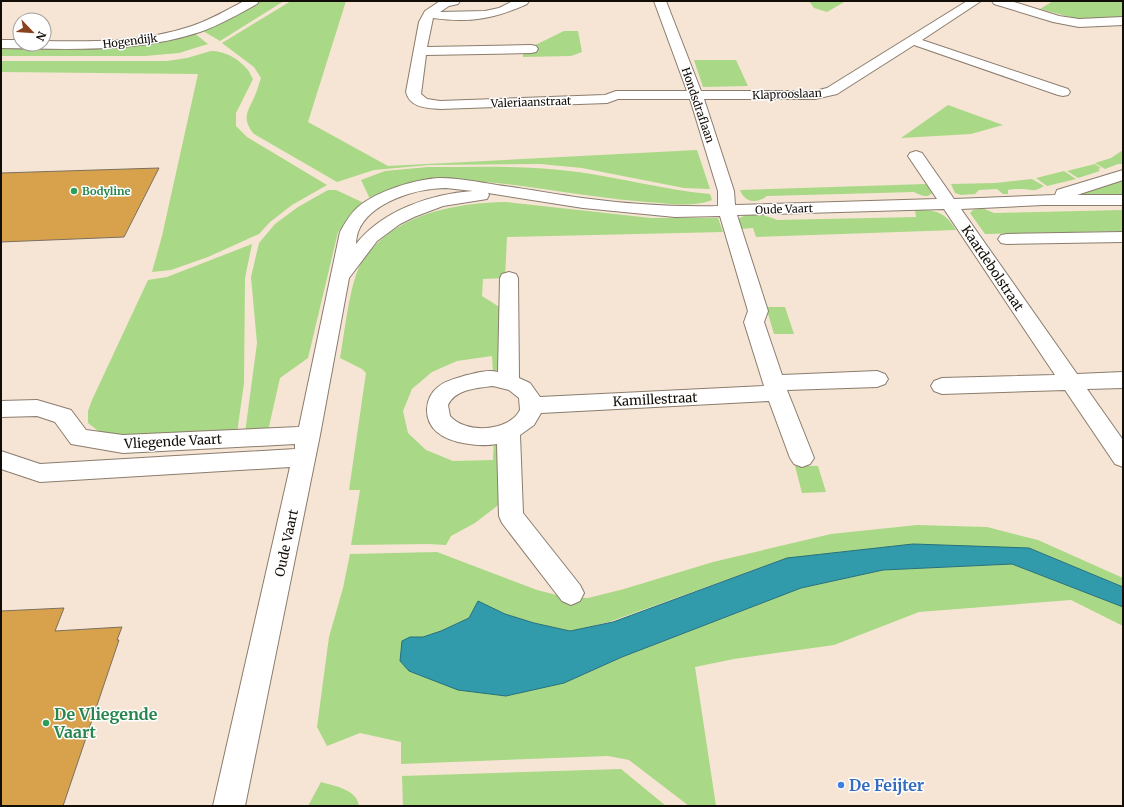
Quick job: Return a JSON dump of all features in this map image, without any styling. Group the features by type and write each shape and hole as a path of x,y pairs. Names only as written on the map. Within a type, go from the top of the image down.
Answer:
{"street":[{"name":"Hogendijk","path":"1,44 88,46 157,38 194,29 211,23 253,1"},
{"path":"429,14 444,4 454,1"},
{"path":"429,14 440,16 488,15 500,12 524,1"},
{"name":"Hondsdraflaan","path":"660,1 696,96 726,191 727,210"},
{"name":"Klaprooslaan","path":"696,96 815,95 832,91 974,1"},
{"path":"998,1 1057,19 1079,23 1123,21"},
{"name":"Valeriaanstraat","path":"429,14 425,22 413,92 414,96 423,103 607,99 616,95 696,96"},
{"path":"911,40 1063,92"},
{"path":"419,58 531,49"},
{"name":"Kaardebolstraat","path":"916,156 1123,458"},
{"name":"Oude Vaart","path":"1043,200 1123,175"},
{"name":"Oude Vaart","path":"229,806 307,446 349,232 363,212 372,205 387,197 432,184 469,185 526,195 628,208 675,212 1043,200 1123,200"},
{"name":"Oude Vaart","path":"340,280 354,258 372,236 400,217 431,205 456,198 474,196 526,195"},
{"path":"727,210 758,311 754,322 775,388 802,458"},
{"path":"1007,239 1123,237"},
{"path":"508,383 509,278"},
{"path":"493,378 518,386 528,394 532,405 529,416 519,426 494,436 465,436 449,429 439,420 436,409 440,398 451,388 467,382 493,378"},
{"name":"Kamillestraat","path":"532,405 775,388 877,379"},
{"path":"942,386 1123,380"},
{"name":"Vliegende Vaart","path":"1,409 37,408 63,416 79,438 123,444 307,446"},
{"path":"508,431 512,516 571,593"},
{"name":"Vliegende Vaart","path":"1,460 40,473 307,446"}],"green space":[{"path":"257,1 284,1 220,41 203,31"},
{"path":"291,1 346,1 308,122 388,166 697,150 710,189 684,188 582,168 540,164 429,165 374,170 337,182 254,134 247,123 247,114 261,78 254,67 222,43"},
{"path":"809,1 846,1 827,12 814,8"},
{"path":"1053,1 1123,1 1123,18 1078,19 1040,9"},
{"path":"564,31 578,31 582,52 571,56 523,57 523,51"},
{"path":"194,33 208,44 179,53 145,56 1,56 1,46 12,46 12,52 52,52 52,46 108,47"},
{"path":"211,51 221,52 235,58 243,64 253,79 236,113 236,126 247,137 327,185 292,205 270,222 259,234 208,257 171,270 152,272 162,236 198,74 1,72 1,61 167,61 187,58"},
{"path":"694,60 736,60 748,86 703,87"},
{"path":"948,105 1003,125 971,134 901,138"},
{"path":"1123,150 1123,164 1118,164 1105,169 1095,163 1111,158"},
{"path":"1095,164 1101,168 1098,169 1100,171 1078,178 1067,171"},
{"path":"428,167 503,167 559,170 677,190 710,194 712,200 696,204 671,204 607,198 499,183 455,180 412,184 391,190 370,199 361,180 385,171"},
{"path":"1064,171 1076,179 1047,186 1036,178"},
{"path":"1123,175 1123,200 1043,200"},
{"path":"1032,179 1044,186 1035,190 1008,190 1008,194 1003,194 997,189 979,190 975,194 961,195 955,193 951,184 995,183"},
{"path":"926,184 932,193 928,196 914,192 767,196 763,199 752,201 745,198 740,190"},
{"path":"328,190 336,190 364,203 338,232 308,358 280,378 268,431 245,433 257,343 251,277 259,243 275,224 298,207"},
{"path":"506,202 651,218 718,218 723,232 507,237 505,278 483,279 482,296 501,308 500,368 493,372 492,356 457,361 432,372 412,389 403,411 408,433 426,450 453,461 493,460 494,436 499,440 501,503 475,523 451,536 446,545 351,545 360,490 349,490 366,373 362,369 340,358 350,296 361,263 366,255 383,238 398,227 415,219 432,212 451,208"},
{"path":"982,208 994,213 1123,210 1123,231 985,234 970,213 973,210"},
{"path":"915,210 940,213 948,219 956,230 756,237 753,228 740,229 738,219 752,214 763,215 777,220 916,217"},
{"path":"252,244 245,278 244,383 237,433 110,436 97,430 88,423 88,411 92,400 148,280 167,277"},
{"path":"766,307 785,307 794,334 774,334"},
{"path":"795,466 818,466 826,492 802,493"},
{"path":"917,525 987,527 1038,540 1123,578 1123,587 1029,548 787,558 609,622 570,631 534,623 505,614 478,601 469,618 441,631 423,637 410,637 564,683 622,657 801,588 883,570 1012,564 1123,607 1123,626 1071,600 919,612 834,645 734,659 695,667 716,806 689,806 629,760 608,756 401,764 401,742 360,733 327,746 317,727 329,637 343,588 350,554 437,552 537,590 568,598 588,598 624,589 713,562 831,534"},
{"path":"621,769 666,806 403,806 402,776"},
{"path":"321,782 350,792 357,800 359,806 308,806"}],"water":[{"path":"913,544 1029,548 1123,587 1123,607 1012,564 883,570 801,588 622,657 564,683 506,696 458,690 409,671 400,661 402,641 410,637 423,637 441,631 469,618 478,601 505,614 534,623 570,631 613,622 787,558"}],"building":[{"name":"Bodyline","path":"159,168 124,237 1,242 1,173"},
{"name":"De Vliegende Vaart","path":"64,608 55,631 122,627 117,640 119,640 63,806 1,806 1,611"}],"place":[{"name":"Bodyline","path":"74,191"},
{"name":"De Vliegende Vaart","path":"46,723"},
{"name":"De Feijter","path":"841,785"}]}
